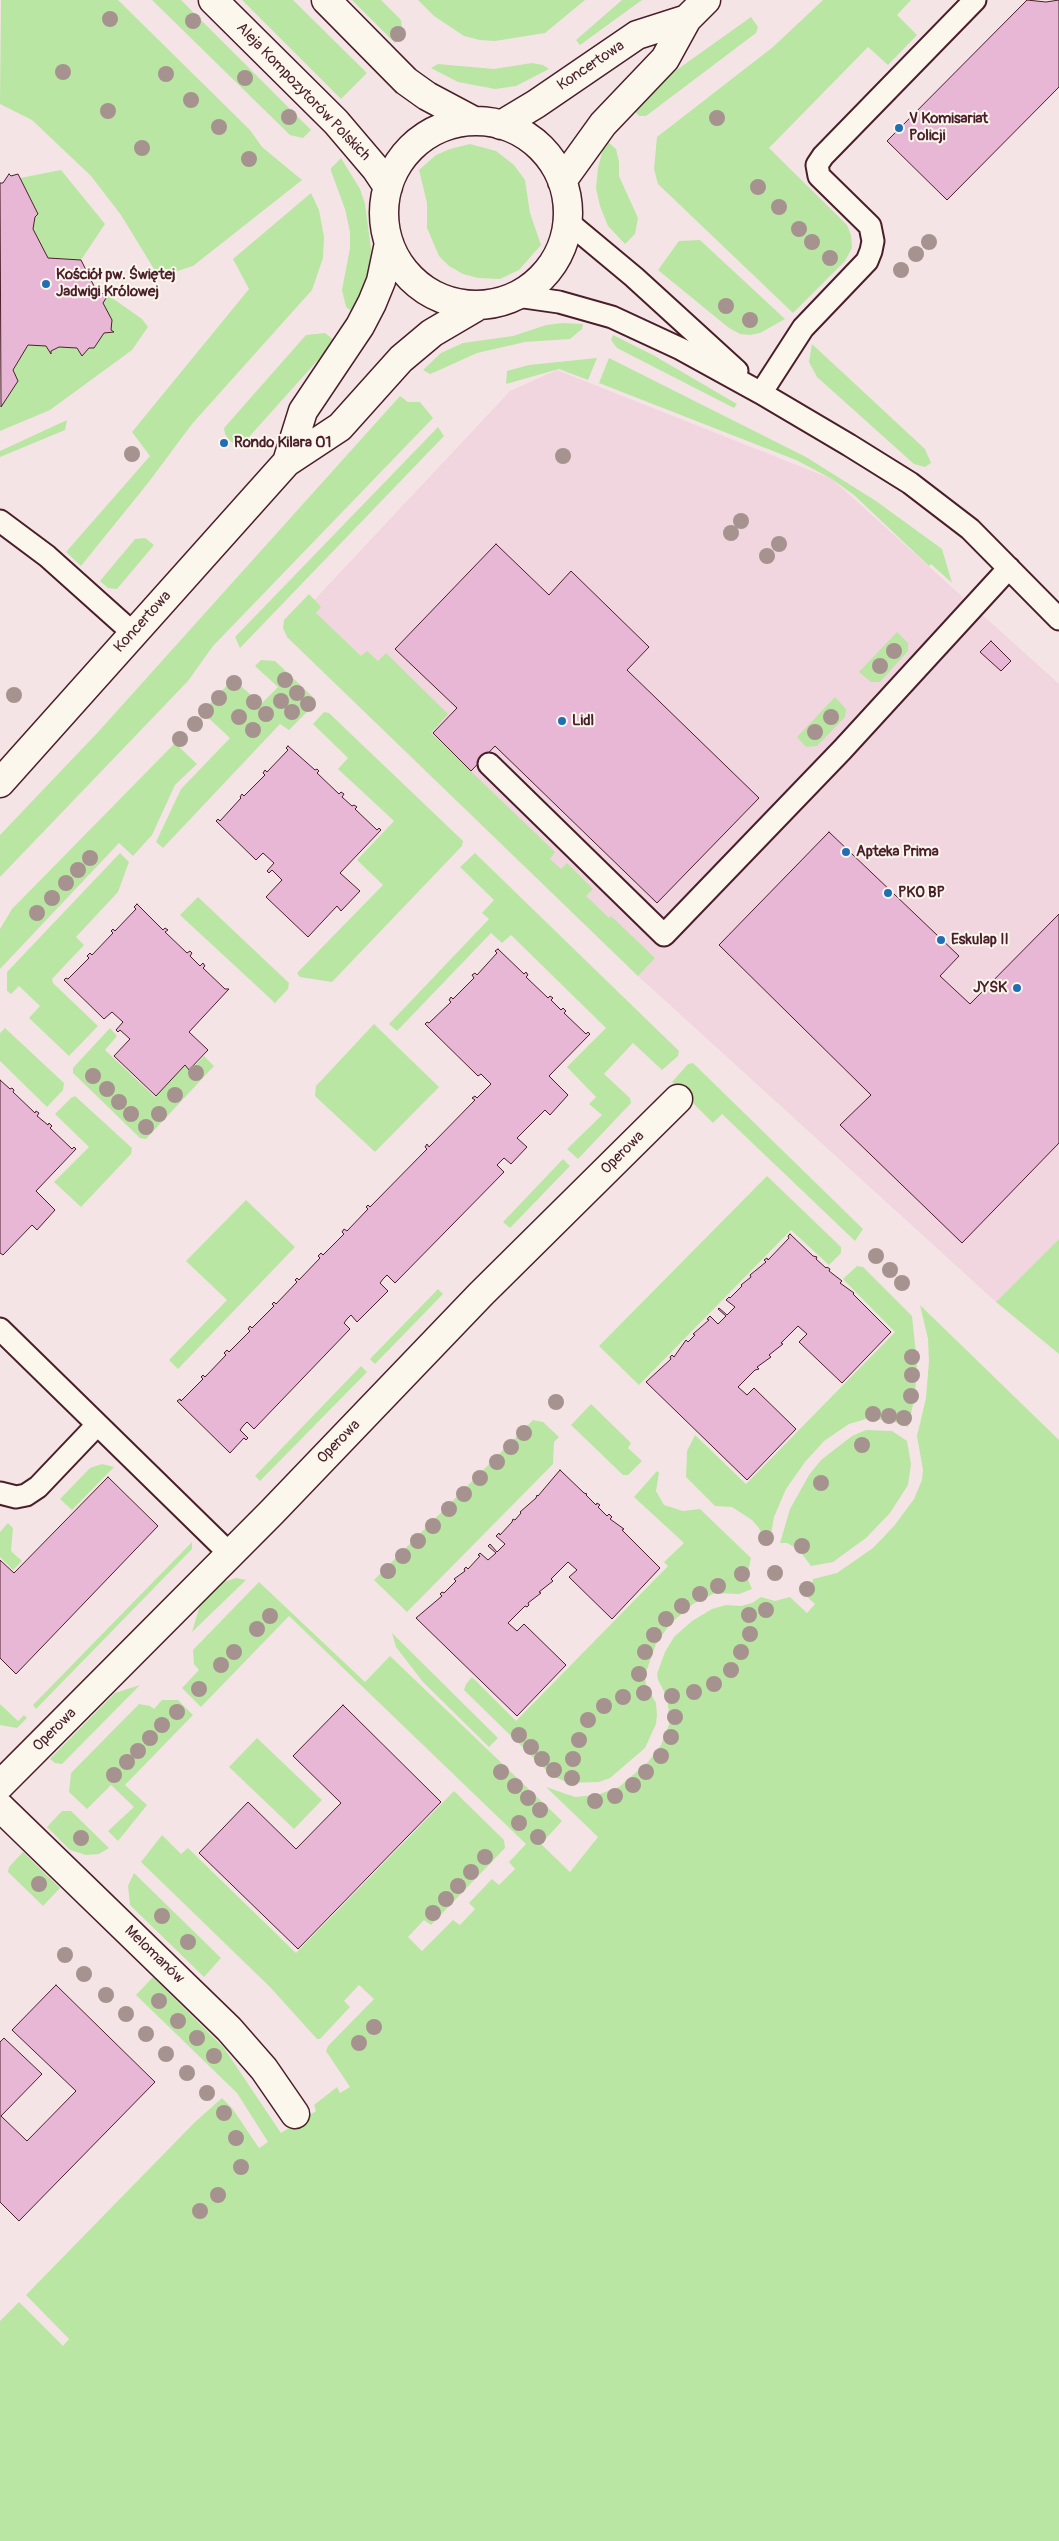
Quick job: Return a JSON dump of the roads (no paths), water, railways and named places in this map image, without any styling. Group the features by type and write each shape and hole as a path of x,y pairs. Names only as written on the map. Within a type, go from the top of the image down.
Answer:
{"street":[{"name":"Aleja Kompozytorów Polskich","path":"213,0 336,122 376,169 388,187"},
{"path":"326,0 406,81 427,96 474,121"},
{"name":"Koncertowa","path":"562,181 603,124 666,60 687,19 706,0"},
{"name":"Koncertowa","path":"501,124 536,104 637,35 687,19"},
{"path":"474,121 501,124 538,146 556,168 562,181 567,202 568,222 563,245 552,266 537,284 517,296 498,303 478,306 453,303 424,289 401,267 389,243 384,210 388,187 404,156 420,140 451,125 474,121"},
{"name":"Koncertowa","path":"287,462 303,411 353,337 372,304 381,282 389,243"},
{"name":"Koncertowa","path":"0,783 287,462 340,427 401,359 432,333 478,306"},
{"name":"Operowa","path":"0,1785 230,1554 481,1294 678,1099"},
{"name":"Melomanów","path":"0,1807 229,2029 264,2068 295,2114"}],"lane":[{"path":"761,393 803,328 867,261 871,251 873,241 870,226 819,176 817,165 830,149 975,0"},
{"path":"568,222 634,276 761,393"},
{"path":"517,296 559,302 612,317 681,349 849,445 940,504 970,529 1059,619"},
{"path":"0,521 47,556 133,633"},
{"path":"489,764 664,935 842,750 1009,568"},
{"path":"0,1329 230,1554"},
{"path":"0,1493 16,1497 26,1495 38,1487 97,1425"}],"place":[{"name":"V Komisariat Policji","path":"899,128"},
{"name":"Kościół pw. Świętej Jadwigi Królowej","path":"46,284"},
{"name":"Rondo Kilara 01","path":"224,443"},
{"name":"Lidl","path":"562,721"},
{"name":"Apteka Prima","path":"846,852"},
{"name":"PKO BP","path":"888,893"},
{"name":"Eskulap II","path":"941,940"},
{"name":"JYSK","path":"1017,988"}]}
